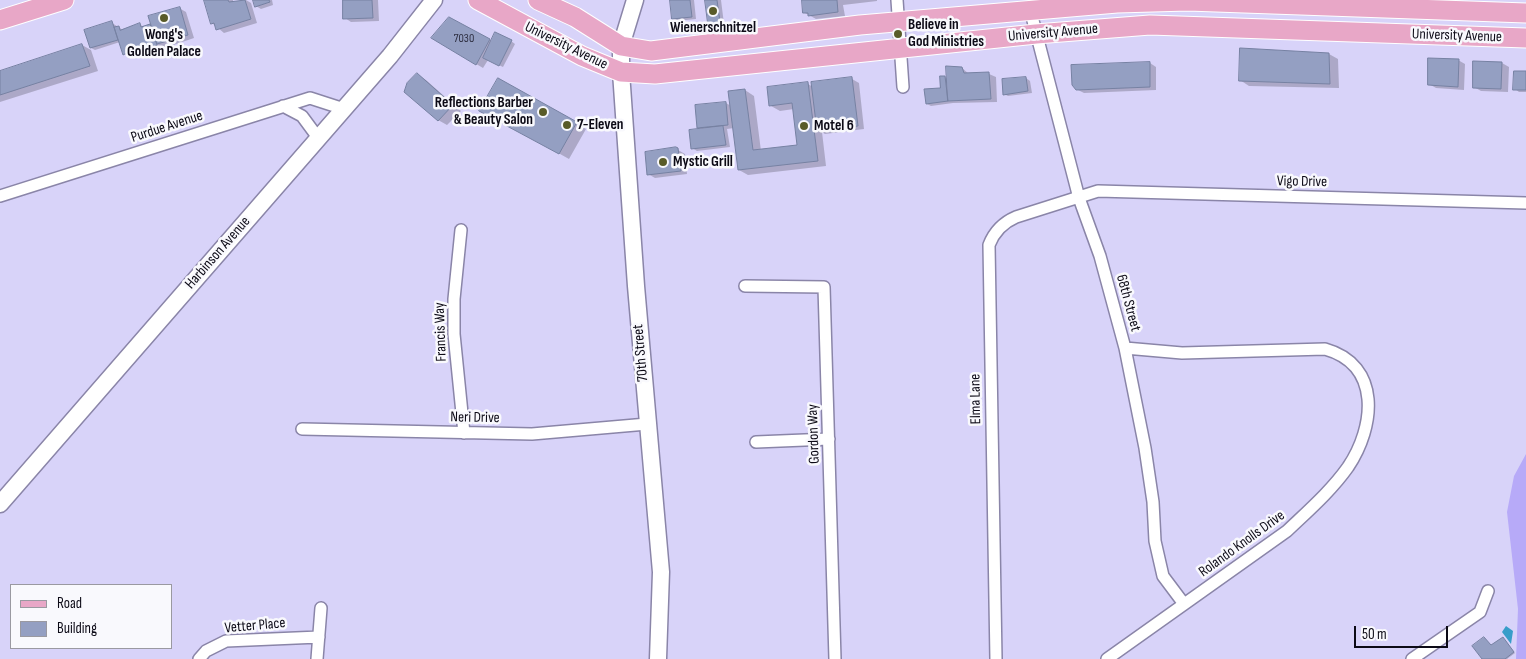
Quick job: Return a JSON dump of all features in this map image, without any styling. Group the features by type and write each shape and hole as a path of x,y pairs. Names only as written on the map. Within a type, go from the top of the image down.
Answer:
{"main road":[{"path":"0,20 64,0"},
{"name":"University Avenue","path":"478,0 582,56 621,72 655,74 706,71 1036,34 1150,25 1526,38"},
{"name":"University Avenue","path":"538,0 574,18 622,46 651,51 860,25 1117,2 1188,1 1526,13"},
{"path":"1431,35 1432,9"}],"street":[{"name":"Harbinson Avenue","path":"0,504 397,48 434,0"},
{"name":"70th Street","path":"635,0 622,46 621,72 647,424 661,572 658,659"},
{"path":"897,0 903,87"},
{"name":"68th Street","path":"1030,9 1079,198 1100,256 1125,348 1145,448 1153,502 1155,541 1163,576 1184,604"},
{"name":"Purdue Avenue","path":"0,196 310,98 344,109"},
{"path":"283,106 302,116 318,139"},
{"name":"Vigo Drive","path":"1079,198 1098,191 1526,203"},
{"name":"Elma Lane","path":"996,659 989,245 995,233 1010,220 1079,198"},
{"name":"Francis Way","path":"461,230 454,299 454,334 464,433"},
{"name":"Gordon Way","path":"745,286 824,287 836,659"},
{"name":"Rolando Knolls Drive","path":"1107,659 1287,531 1341,477 1356,452 1365,428 1368,404 1366,387 1353,365 1340,355 1325,349 1182,353 1125,348"},
{"name":"Neri Drive","path":"302,429 532,434 647,424"},
{"path":"756,442 829,439"},
{"path":"1412,659 1480,612 1488,591"},
{"path":"317,659 321,608"},
{"name":"Vetter Place","path":"199,659 206,651 226,641 319,637"}],"shaded area":[{"path":"1526,454 1526,659 1516,659 1518,609 1507,512 1514,476"}],"water":[{"path":"1506,626 1513,631 1511,644 1502,632"}],"building":[{"path":"204,0 228,0 229,2 245,0 251,19 216,30 214,23 211,24"},
{"path":"253,0 269,0 270,2 255,7"},
{"path":"343,0 372,0 373,18 343,19"},
{"path":"670,0 690,0 692,17 672,19"},
{"name":"Wienerschnitzel","path":"705,0 717,0 720,22 708,23"},
{"path":"802,0 837,0 838,12 808,16 808,13 803,13"},
{"path":"180,7 188,35 157,44 148,16"},
{"path":"449,17 490,39 476,65 431,38"},
{"path":"112,21 118,40 90,48 84,30"},
{"path":"140,23 141,27 150,24 157,45 123,55 114,27 119,26 120,30"},
{"path":"495,32 512,40 499,66 483,58"},
{"path":"82,44 90,66 0,95 0,71"},
{"path":"1240,48 1329,53 1330,84 1239,81"},
{"path":"1428,58 1459,59 1458,87 1428,85"},
{"path":"1473,61 1502,62 1501,89 1473,88"},
{"path":"1150,62 1150,87 1076,90 1072,85 1071,65"},
{"path":"946,66 962,67 964,73 989,72 991,99 948,101"},
{"path":"1514,71 1526,71 1526,90 1513,90"},
{"path":"417,73 453,105 438,121 404,92 407,83"},
{"path":"940,76 945,76 948,101 926,104 924,89 940,88"},
{"path":"852,77 858,126 817,131 811,82"},
{"path":"1026,77 1028,91 1003,95 1002,79"},
{"path":"498,78 577,122 559,154 479,111"},
{"name":"Motel 6","path":"808,82 818,161 738,170 728,91 745,89 753,150 797,145 792,103 769,106 767,87"},
{"path":"726,102 728,125 697,128 695,105"},
{"path":"723,126 726,145 691,149 689,130"},
{"name":"Mystic Grill","path":"678,148 681,171 647,175 645,152"},
{"path":"1484,637 1491,645 1503,637 1514,652 1505,659 1482,659 1472,646"}],"place":[{"name":"Wienerschnitzel","path":"713,11"},
{"name":"Wong's Golden Palace","path":"164,18"},
{"name":"Believe in God Ministries","path":"898,34"},
{"name":"Reflections Barber & Beauty Salon","path":"543,112"},
{"name":"7-Eleven","path":"567,125"},
{"name":"Motel 6","path":"804,126"},
{"name":"Mystic Grill","path":"663,162"}]}
